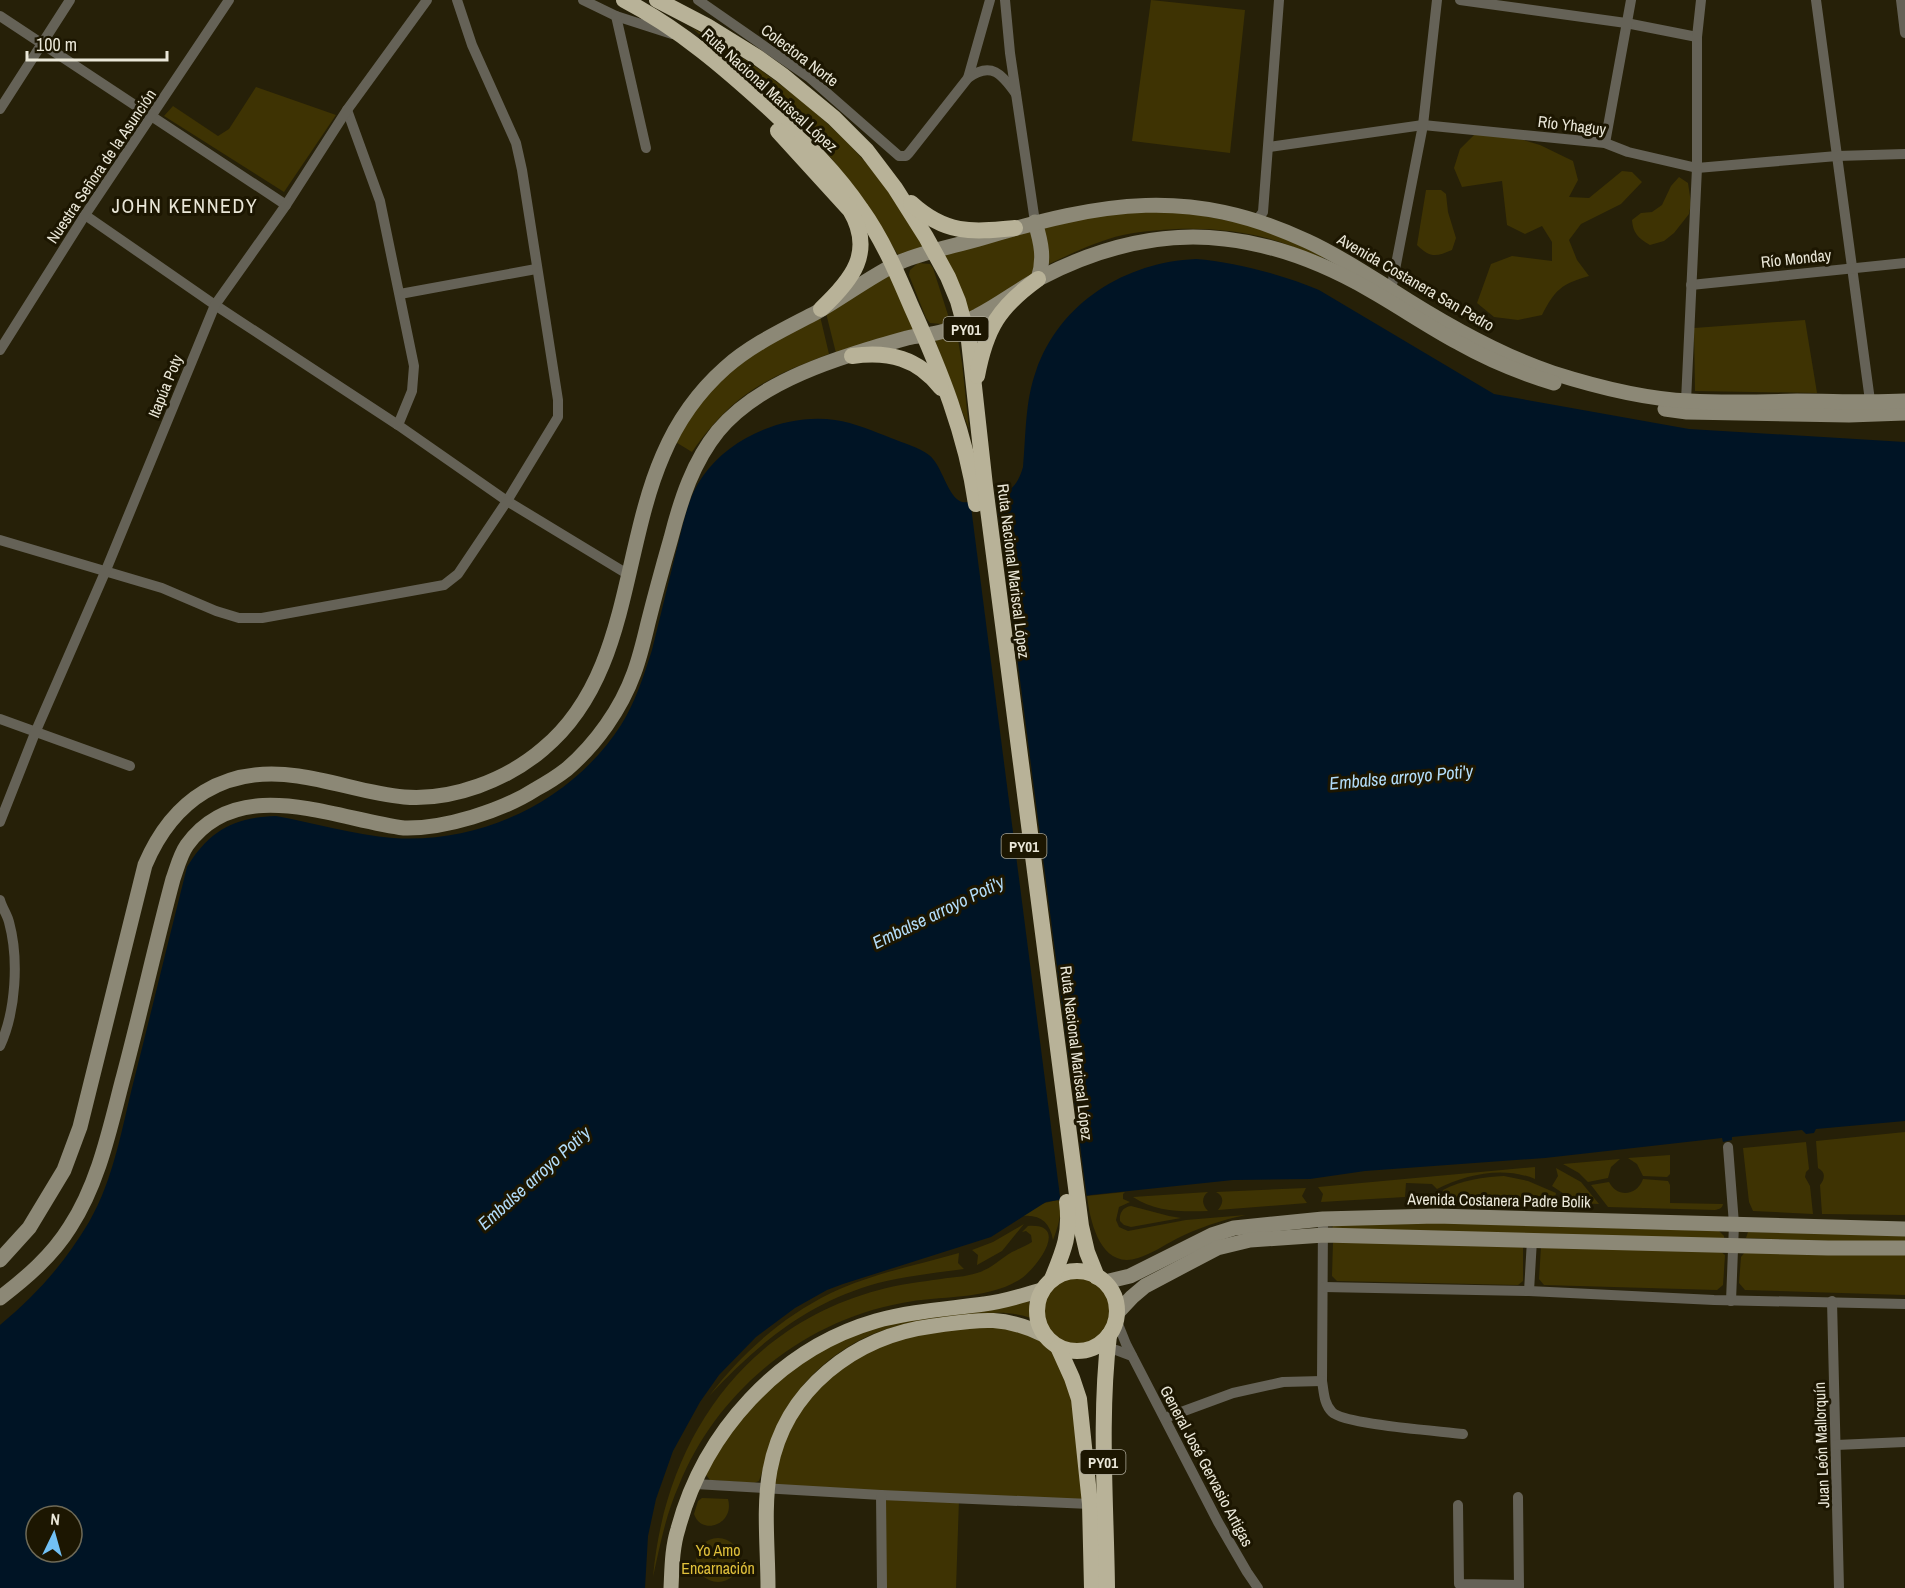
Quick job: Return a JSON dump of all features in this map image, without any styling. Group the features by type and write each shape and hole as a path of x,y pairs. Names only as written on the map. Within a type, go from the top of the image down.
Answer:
{"highway":[{"name":"Ruta Nacional Mariscal López","path":"624,0 684,36 760,100 836,175 861,208 893,266 924,334 955,412 979,487"},
{"name":"Ruta Nacional Mariscal López","path":"657,0 732,41 782,75 834,118 867,151 896,188 935,252 958,301 969,340 979,487 1073,1206 1087,1251 1101,1280 1112,1292 1117,1316"},
{"path":"760,100 770,122 842,199 856,220 861,247 856,268 847,283 821,309"},
{"path":"896,188 923,214 947,226 977,231 1015,228"},
{"path":"974,389 984,345 997,317 1017,294 1038,279"},
{"path":"852,356 873,353 888,355 915,364 935,380 955,412"},
{"name":"Ruta Nacional Mariscal López","path":"1044,1335 1038,1324 1037,1301 1047,1285 1067,1237 1073,1206"},
{"path":"1047,1285 1063,1273 1074,1271 1086,1272 1101,1280"},
{"name":"PY01","path":"1107,1588 1103,1456 1103,1344 1117,1316"},
{"name":"PY01","path":"1044,1335 1058,1347 1079,1399 1090,1504 1092,1588"},
{"path":"1058,1347 1076,1352 1103,1344"}],"main road":[{"name":"Avenida Costanera San Pedro","path":"0,1260 29,1228 64,1170 80,1127 145,865 156,840 185,805 209,788 238,777 271,773 299,776 402,797 451,795 489,783 535,756 548,746 574,718 597,677 613,638 656,473 669,442 686,412 711,381 741,355 893,266 914,257 1035,222 1105,208 1156,204 1205,208 1257,220 1309,242 1365,272 1466,334 1548,371 1614,390 1686,401 1871,408 1905,413"},
{"path":"1035,222 1042,249 1042,266 1038,279"},
{"name":"Avenida Costanera San Pedro","path":"0,1298 23,1281 70,1228 93,1182 109,1134 173,879 187,845 196,834 222,815 239,808 278,804 404,828 422,829 478,815 515,802 566,770 610,720 628,688 640,654 683,495 698,460 718,431 747,403 778,383 852,356 924,334 946,330 978,315 1038,279 1086,256 1124,244 1170,238 1225,239 1263,246 1316,263 1370,290 1457,343 1490,359 1526,375 1626,403 1687,412 1871,408 1905,401"},
{"name":"Avenida Costanera Padre Bolik","path":"1101,1280 1130,1276 1222,1231 1255,1225 1323,1219 1436,1216 1905,1229"},
{"path":"1117,1316 1132,1297 1145,1286 1217,1248 1250,1240 1324,1235 1905,1248"},
{"path":"670,1588 677,1531 695,1484 718,1439 760,1388 779,1371 835,1335 876,1321 917,1312 1003,1301 1047,1285"},
{"path":"768,1588 768,1488 777,1446 794,1410 819,1379 833,1366 865,1345 918,1328 974,1320 1006,1321 1044,1335"}],"street":[{"path":"0,109 70,0"},
{"name":"Nuestra Señora de la Asunción","path":"0,348 228,0"},
{"name":"Itapúa Poty","path":"0,822 35,733 215,305 286,205 347,110 427,0"},
{"path":"0,540 162,588 216,611 239,618 262,618 444,585 458,574 507,501 558,417 558,400 516,143 472,45 457,0"},
{"path":"583,0 616,16 664,32 684,36"},
{"name":"Colectora Norte","path":"698,0 810,78 899,156 906,156 909,153 968,78"},
{"path":"968,78 990,0"},
{"path":"1005,0 1035,222"},
{"path":"1257,220 1263,212 1279,0"},
{"path":"1391,290 1423,125 1437,0"},
{"path":"1460,0 1626,23 1697,37"},
{"path":"1605,143 1630,0"},
{"path":"1686,401 1698,168 1697,37 1701,0"},
{"path":"1816,0 1871,408"},
{"path":"1901,0 1905,33"},
{"path":"0,16 286,205"},
{"path":"616,16 646,148"},
{"path":"968,78 978,71 997,72 1016,94"},
{"path":"347,110 380,201 414,366 412,391 398,425"},
{"name":"Río Yhaguy","path":"1269,147 1423,125 1605,143 1628,152 1698,168 1837,156 1905,154"},
{"path":"85,215 507,501 629,575"},
{"name":"Río Monday","path":"1691,285 1905,262"},
{"path":"400,294 536,268"},
{"path":"0,719 130,766"},
{"path":"0,1046 9,1018 16,968 9,920 1,905"},
{"path":"1728,1147 1734,1224 1731,1300"},
{"path":"1323,1219 1322,1381 1326,1403 1334,1414 1356,1421 1462,1434"},
{"path":"1529,1291 1532,1240"},
{"path":"1324,1287 1529,1291 1731,1300 1905,1304"},
{"name":"Juan León Mallorquín","path":"1832,1301 1839,1588"},
{"name":"General José Gervasio Artigas","path":"1117,1316 1132,1356 1218,1522 1258,1588"},
{"path":"1103,1344 1132,1356"},
{"path":"1165,1418 1243,1390 1283,1382 1322,1381"},
{"path":"1836,1445 1905,1442"},
{"path":"695,1484 1090,1504"},
{"path":"881,1495 882,1588"},
{"path":"1458,1504 1459,1584 1519,1587 1518,1497"}],"green space":[{"path":"1151,0 1245,10 1230,153 1132,141"},
{"path":"692,28 752,64 834,129 881,180 927,247 898,255 856,190 819,144"},
{"path":"256,87 336,115 284,192 164,116 173,106 218,136 229,129"},
{"path":"1475,134 1520,139 1540,145 1573,161 1578,180 1569,197 1589,198 1622,171 1632,172 1642,182 1621,204 1581,224 1569,240 1577,260 1589,276 1560,289 1542,315 1518,320 1494,317 1477,303 1491,264 1512,256 1552,261 1552,242 1542,226 1525,234 1507,225 1502,181 1462,187 1454,168 1460,149"},
{"path":"1679,177 1688,183 1691,203 1689,214 1674,233 1664,241 1650,245 1637,235 1632,220 1641,213 1652,212 1662,205 1671,186"},
{"path":"1426,190 1441,190 1446,194 1448,212 1456,238 1452,250 1442,254 1430,254 1417,245"},
{"path":"1164,208 1260,227 1325,255 1323,259 1283,243 1253,235 1216,230 1178,229 1123,235 1049,264 1044,227 1099,214"},
{"path":"1031,228 1038,262 1035,273 966,315 941,251"},
{"path":"918,263 930,264 933,268 948,315 947,321 942,324 930,323 926,318 909,275 910,270"},
{"path":"893,271 918,332 836,353 826,313"},
{"path":"820,316 829,354 786,371 736,402 721,416 692,452 674,441 691,412 739,362"},
{"path":"1805,320 1817,393 1695,391 1694,328"},
{"path":"957,334 962,363 969,429 935,340"},
{"path":"1905,1132 1905,1215 1822,1214 1820,1185 1824,1176 1818,1168 1816,1141"},
{"path":"1806,1142 1809,1169 1805,1177 1810,1186 1813,1214 1753,1211 1749,1202 1743,1148"},
{"path":"1670,1155 1670,1174 1667,1177 1643,1176 1637,1164 1628,1158"},
{"path":"1620,1159 1611,1167 1608,1178 1588,1182 1579,1173 1563,1164"},
{"path":"1535,1167 1535,1179 1498,1172 1460,1179 1437,1189 1432,1184 1406,1183 1405,1197 1321,1202 1323,1194 1318,1187"},
{"path":"1556,1168 1581,1182 1599,1204 1578,1203 1552,1186 1558,1176"},
{"path":"1504,1176 1528,1181 1556,1193 1554,1203 1445,1201 1443,1190 1450,1187 1473,1180"},
{"path":"1643,1179 1668,1181 1670,1203 1723,1204 1723,1206 1715,1210 1608,1207 1591,1185 1609,1182 1617,1191 1627,1193 1636,1189"},
{"path":"1306,1188 1302,1196 1307,1203 1218,1210 1222,1200 1216,1192"},
{"path":"1125,1192 1123,1199 1130,1202 1119,1207 1116,1220 1119,1227 1128,1231 1186,1220 1246,1215 1201,1228 1148,1254 1125,1260 1106,1251 1100,1241 1091,1218 1087,1196"},
{"path":"1208,1192 1203,1201 1208,1211 1179,1211 1160,1208 1150,1206 1133,1197"},
{"path":"1060,1201 1060,1216 1053,1240 1043,1220 1034,1216 1022,1216 1041,1204"},
{"path":"1131,1206 1181,1218 1131,1227 1124,1225 1120,1218 1124,1209"},
{"path":"1378,1221 1719,1231 1724,1239 1332,1230 1333,1225"},
{"path":"1024,1224 1002,1251 977,1265 978,1255 972,1250 993,1242"},
{"path":"1028,1226 1040,1227 1047,1231 1049,1238 1036,1264 1022,1278 1009,1285 979,1294 902,1303 866,1312 831,1326 798,1344 740,1391 716,1419 695,1451 679,1485 667,1518 653,1577 661,1527 674,1480 694,1436 720,1396 751,1361 788,1331 831,1307 887,1288 968,1275 987,1269 1032,1242 1031,1235 1026,1231 1022,1232"},
{"path":"1748,1232 1905,1235 1905,1244 1746,1238"},
{"path":"1333,1242 1523,1245 1523,1281 1518,1285 1337,1281 1332,1276"},
{"path":"1541,1247 1720,1251 1725,1255 1723,1285 1717,1290 1544,1285 1539,1279"},
{"path":"1745,1252 1905,1255 1905,1295 1745,1290 1739,1283 1741,1257"},
{"path":"959,1253 958,1263 964,1269 878,1283 852,1291 806,1314 765,1342 709,1396 735,1365 764,1337 813,1303 862,1280"},
{"path":"1077,1277 1090,1279 1101,1287 1109,1298 1111,1311 1109,1324 1101,1335 1090,1343 1077,1345 1064,1343 1053,1335 1045,1324 1043,1311 1045,1298 1053,1287 1064,1279"},
{"path":"1029,1299 1031,1318 999,1313 924,1321 890,1328 855,1343 824,1364 798,1392 775,1431 759,1481 754,1483 710,1480 706,1475 737,1421 780,1378 827,1347 880,1325"},
{"path":"974,1320 1044,1335 1058,1347 1065,1363 1090,1504 768,1488 794,1410 865,1345"},
{"path":"881,1495 959,1499 956,1588 882,1588"},
{"path":"702,1498 728,1499 729,1508 722,1521 710,1526 698,1521 694,1514 698,1501"},
{"name":"Yo Amo Encarnación","path":"718,1538 734,1544 740,1560 734,1576 718,1582 702,1576 696,1560 702,1544"}],"water":[{"name":"Embalse arroyo Poti'y","path":"1196,259 1243,266 1305,284 1319,290 1494,394 1689,429 1905,442 1905,1121 1816,1129 1814,1133 1806,1134 1802,1130 1732,1137 1732,1140 1723,1142 1722,1138 1545,1158 1365,1171 1310,1179 1233,1180 1046,1202 991,1237 827,1290 795,1308 756,1337 719,1375 700,1402 673,1451 656,1499 648,1536 645,1588 0,1588 0,1325 38,1290 60,1265 80,1237 98,1205 111,1171 187,867 204,844 224,828 235,823 247,819 276,816 349,832 393,838 426,838 459,834 491,825 551,796 577,776 601,752 631,708 652,650 689,503 703,476 729,449 762,430 780,424 798,420 835,420 850,423 925,452 938,466 952,494 962,502 1002,494 1017,482 1023,467 1032,382 1047,347 1061,325 1079,306 1099,290 1145,268"}],"pier":[{"path":"996,494 1087,1199 1061,1204 970,499"}],"district":[{"name":"JOHN KENNEDY","path":"185,205"}]}
